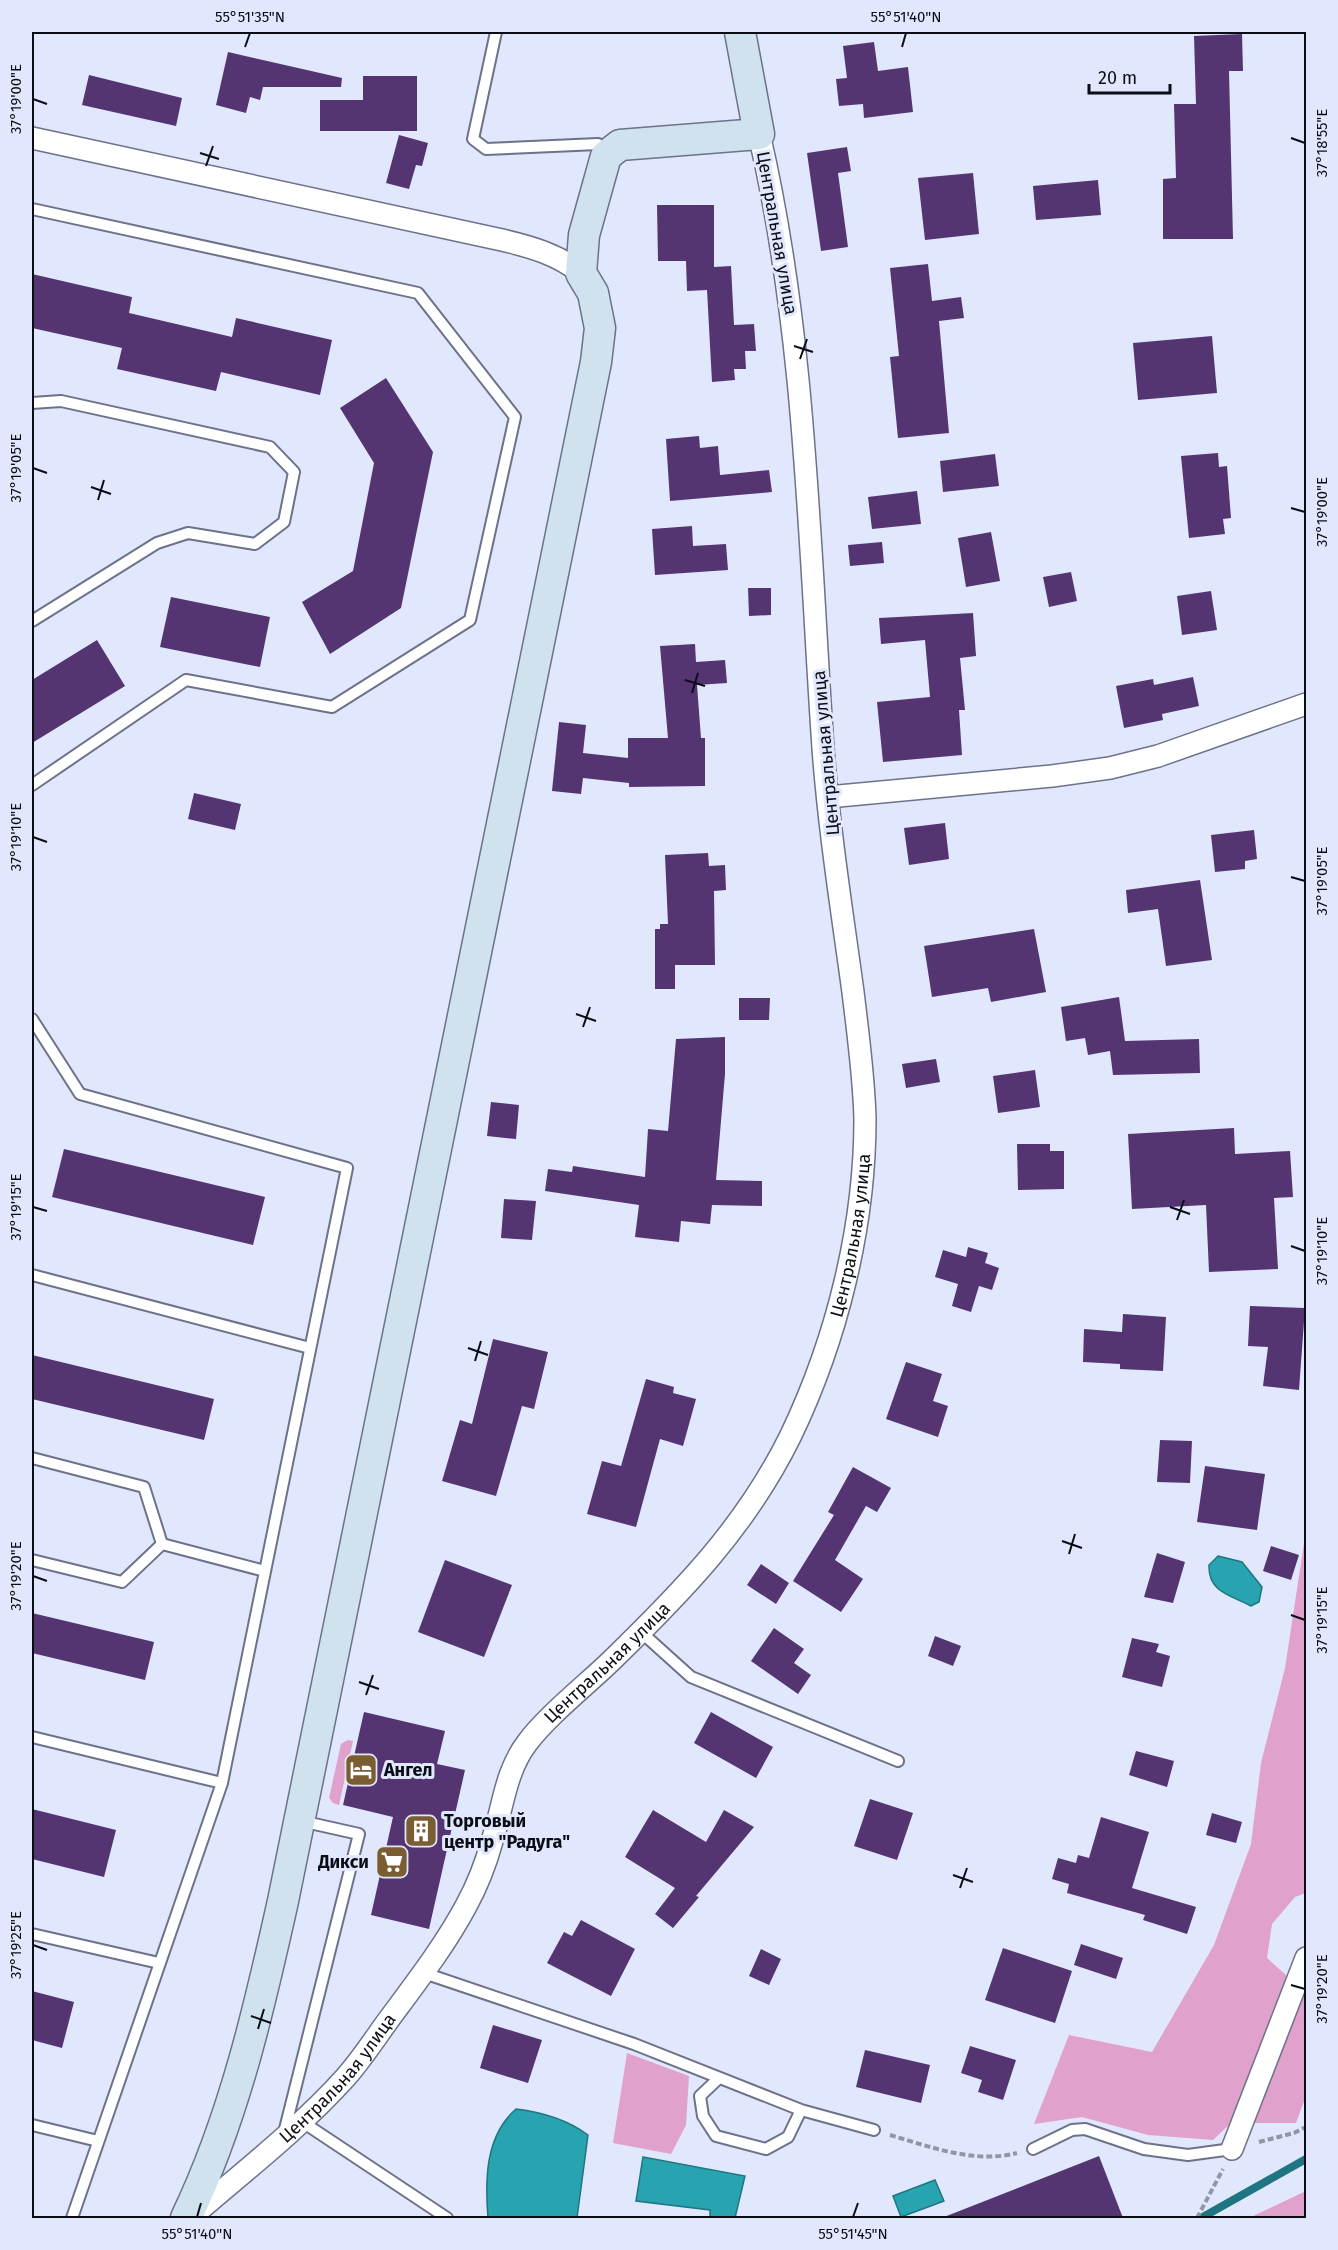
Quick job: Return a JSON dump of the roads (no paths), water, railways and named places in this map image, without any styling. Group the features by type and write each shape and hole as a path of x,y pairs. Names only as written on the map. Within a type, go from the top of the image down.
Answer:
{"street":[{"name":"Центральная улица","path":"188,2218 301,2121 347,2076 424,1973 454,1929 473,1892 492,1843 510,1773 527,1742 716,1554 756,1497 790,1435 818,1370 840,1298 854,1233 863,1170 865,1114 860,1048 828,797 809,517 789,293 740,32"},
{"path":"581,273 584,235 606,156 620,145 759,134"},
{"path":"32,138 541,250 568,262 581,273 593,293 600,328 596,362 300,1821 251,2036 228,2116 188,2218"},
{"path":"828,797 1110,768 1158,756 1306,704"},
{"path":"1232,2149 1306,1958"}],"lane":[{"path":"496,32 473,139 486,149 598,144 606,156"},
{"path":"32,209 418,292 515,417 470,620 332,707 186,680 32,785"},
{"path":"32,403 61,400 270,447 294,472 285,522 255,544 188,533 157,543 32,621"},
{"path":"32,1019 80,1094 347,1168 222,1783 72,2218"},
{"path":"32,1275 310,1348"},
{"path":"32,1458 144,1487 162,1544"},
{"path":"162,1544 265,1571"},
{"path":"32,1560 122,1582 162,1544"},
{"path":"640,1632 691,1677 898,1761"},
{"path":"32,1737 222,1783"},
{"path":"283,2136 359,1834 300,1821"},
{"path":"32,1934 159,1963"},
{"path":"424,1973 634,2044 801,2110 874,2130"},
{"path":"719,2078 700,2096 703,2116 716,2136 766,2150 788,2137 801,2110"},
{"path":"301,2121 447,2218"},
{"path":"32,2125 98,2141"},
{"path":"1033,2150 1072,2130 1085,2128 1144,2149 1188,2155 1232,2149"}],"water":[{"path":"1218,1556 1242,1562 1262,1587 1259,1602 1251,1606 1216,1587 1212,1581 1209,1565"},
{"path":"516,2109 554,2118 588,2135 577,2218 488,2218 489,2159 498,2132"},
{"path":"643,2157 745,2176 735,2218 710,2218 710,2210 636,2201"},
{"path":"935,2180 944,2201 901,2217 893,2196"}],"waterway":[{"path":"1201,2218 1306,2159"}],"place":[{"name":"Ангел","path":"361,1770"},
{"name":"Торговый центр \"Радуга\"","path":"421,1831"},
{"name":"Дикси","path":"392,1862"}]}
